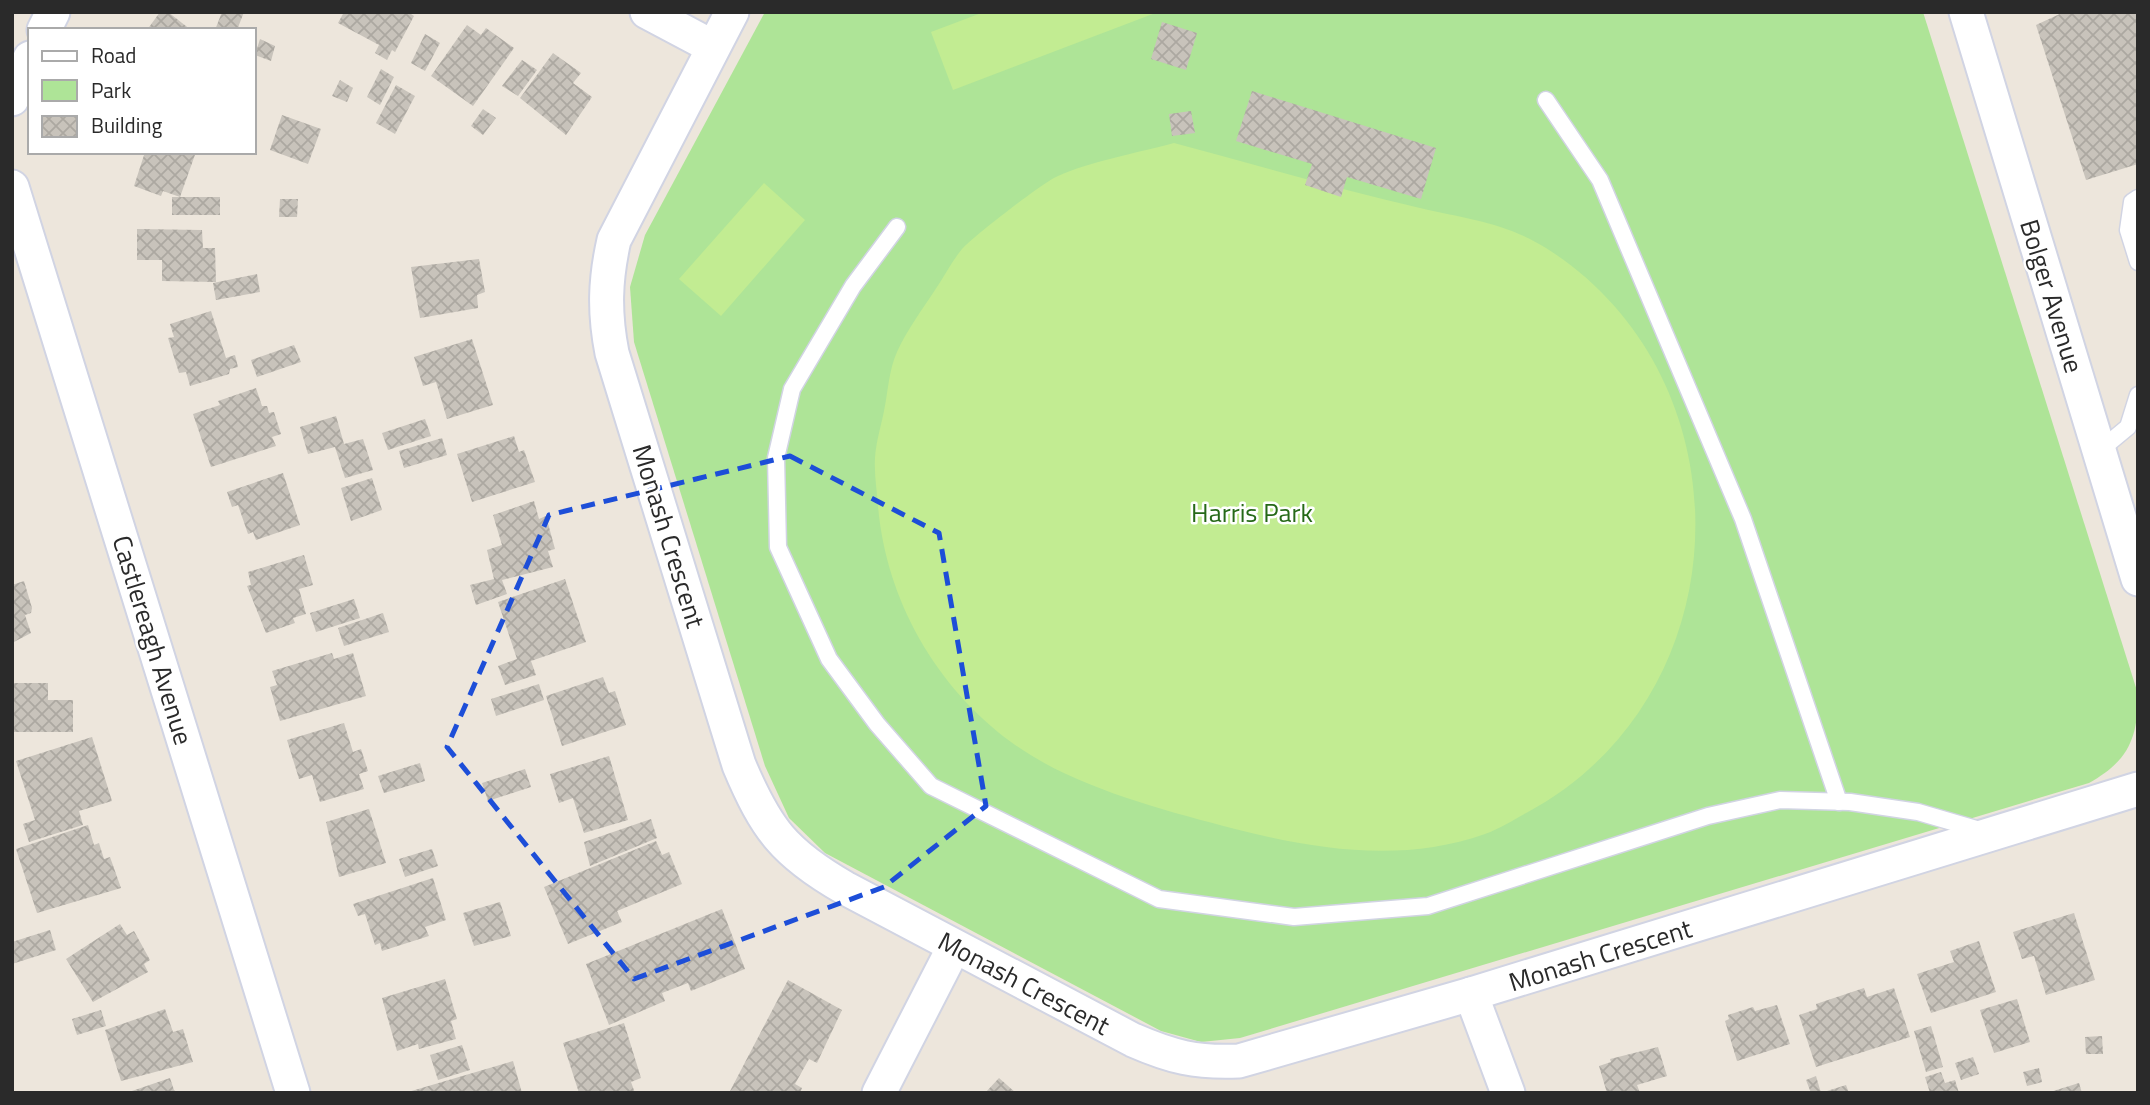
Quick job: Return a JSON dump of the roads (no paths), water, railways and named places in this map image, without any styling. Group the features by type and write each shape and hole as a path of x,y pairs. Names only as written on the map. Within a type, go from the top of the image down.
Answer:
{"street":[{"path":"45,28 53,12"},
{"path":"647,12 713,47"},
{"name":"Monash Crescent","path":"732,12 614,240 606,276 605,316 612,353 739,765 757,806 781,843 810,868 954,947 1133,1040 1169,1055 1201,1078 1239,1061 1471,995 2138,789"},
{"name":"Bolger Avenue","path":"1966,12 2138,579"},
{"path":"12,99 28,63"},
{"name":"Castlereagh Avenue","path":"12,187 293,1093"},
{"path":"879,1093 954,947"},
{"path":"1471,995 1507,1093"}],"lane":[{"path":"1546,100 1600,180 1743,519 1839,802"},
{"path":"2138,198 2132,202 2128,230 2138,262"},
{"path":"897,227 853,286 792,389 776,458 778,547 829,659 877,724 931,786 1158,899 1294,917 1428,906 1708,816 1780,800 1839,802 1917,812 1995,834"},
{"path":"2099,451 2128,427 2138,395"}],"park label":[{"name":"Harris Park","path":"1252,512"}]}
